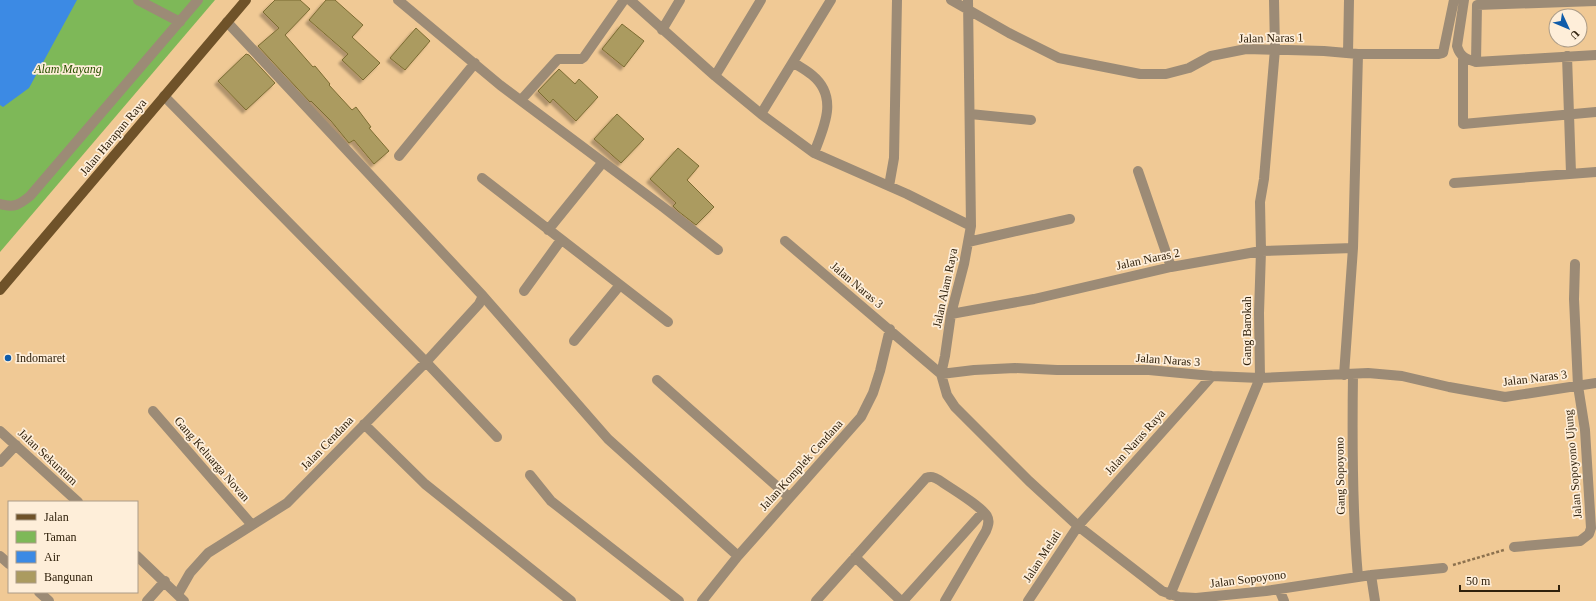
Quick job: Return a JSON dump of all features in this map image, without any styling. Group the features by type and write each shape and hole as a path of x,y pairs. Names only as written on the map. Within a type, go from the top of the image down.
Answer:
{"main road":[{"name":"Jalan Harapan Raya","path":"0,290 246,0"}],"street":[{"path":"138,0 180,22"},
{"path":"0,204 8,206 19,205 30,196 198,0"},
{"path":"398,0 521,100 718,250"},
{"path":"521,100 558,59 581,59 584,57 624,0"},
{"path":"630,0 715,76 761,114 814,152 889,186 971,226"},
{"path":"662,30 680,0"},
{"path":"715,76 760,0"},
{"path":"761,114 794,63 831,0"},
{"path":"889,186 894,158 897,0"},
{"name":"Jalan Naras 1","path":"952,0 968,5 1059,58 1140,74 1166,74 1189,68 1211,56 1246,49 1353,53 1439,54 1443,53 1454,0"},
{"name":"Gang Barokah","path":"1176,598 1260,378 1260,202 1264,178 1276,49 1274,0"},
{"name":"Gang Sopoyono","path":"1349,0 1353,53 1353,248 1349,375 1352,481 1358,577"},
{"path":"1464,0 1457,46 1459,52 1464,58 1476,62 1596,55"},
{"path":"1476,62 1477,5 1596,1"},
{"name":"Jalan Alam Raya","path":"968,5 971,226 951,314 941,374 947,395 955,407 1029,481 1078,526"},
{"path":"227,22 483,296 608,439 738,556"},
{"path":"1567,56 1571,173"},
{"path":"1464,58 1462,124 1596,112"},
{"path":"398,156 475,63"},
{"path":"794,63 813,76 822,86 827,100 828,114 814,152"},
{"path":"164,96 426,362 497,437"},
{"path":"970,114 1031,120"},
{"path":"548,230 603,162"},
{"path":"1138,171 1171,267"},
{"path":"1454,183 1596,172"},
{"path":"482,178 668,322"},
{"path":"968,242 1070,219"},
{"path":"524,291 561,240"},
{"name":"Jalan Naras 3","path":"785,241 941,374 974,370 1015,368 1057,370 1149,370 1212,376 1260,378 1368,373 1402,376 1449,387 1506,397 1596,383"},
{"name":"Jalan Naras 2","path":"951,314 1034,298 1171,267 1261,251 1353,248"},
{"path":"1575,264 1574,299 1578,386"},
{"path":"574,341 620,285"},
{"name":"Jalan Cendana","path":"181,598 190,573 208,553 287,503 426,362 479,304 483,296"},
{"name":"Jalan Komplek Cendana","path":"702,601 738,556 860,417 873,393 890,329"},
{"name":"Jalan Naras Raya","path":"1078,526 1212,376"},
{"path":"657,380 789,497"},
{"name":"Jalan Sopoyono Ujung","path":"1514,546 1580,541 1589,534 1591,528 1585,430 1578,386"},
{"name":"Gang Keluarga Novan","path":"153,411 252,525"},
{"path":"364,424 425,484 571,601"},
{"name":"Jalan Sekuntum","path":"0,431 77,501"},
{"path":"0,462 16,445"},
{"path":"530,475 551,501 679,601"},
{"path":"816,601 926,478 934,477 975,505 987,516 989,522 986,531 945,601"},
{"path":"856,557 900,601 983,512"},
{"path":"1078,526 1162,591 1176,598"},
{"name":"Jalan Melati","path":"1028,601 1078,526"},
{"path":"0,557 8,563"},
{"path":"138,557 165,581 181,598"},
{"name":"Jalan Sopoyono","path":"1176,598 1196,598 1279,589 1371,575 1443,568"},
{"path":"1371,575 1375,601"},
{"path":"147,601 165,581"},
{"path":"1279,589 1284,601"},
{"path":"40,593 49,601"}],"path":[{"path":"1443,568 1514,546"}],"green space":[{"name":"Alam Mayang","path":"0,0 215,0 0,252"}],"water":[{"path":"0,0 77,0 29,88 3,107 0,105"}],"building":[{"path":"275,0 300,0 310,9 285,35 313,67 315,66 330,84 329,85 352,110 356,107 371,127 369,128 389,151 374,164 354,140 349,143 331,121 311,101 310,102 258,46 279,28 263,12"},
{"path":"326,0 335,0 363,25 352,37 380,63 363,80 342,60 348,54 309,20"},
{"path":"622,24 644,41 624,67 602,49"},
{"path":"416,28 430,41 405,70 390,58"},
{"path":"246,54 249,55 275,83 246,110 218,81"},
{"path":"559,69 575,84 579,79 598,97 576,121 553,99 550,103 538,91"},
{"path":"617,114 644,139 621,163 594,139"},
{"path":"678,148 699,166 687,180 714,207 696,225 673,206 676,203 650,179"}],"place":[{"name":"Indomaret","path":"8,358"}]}
